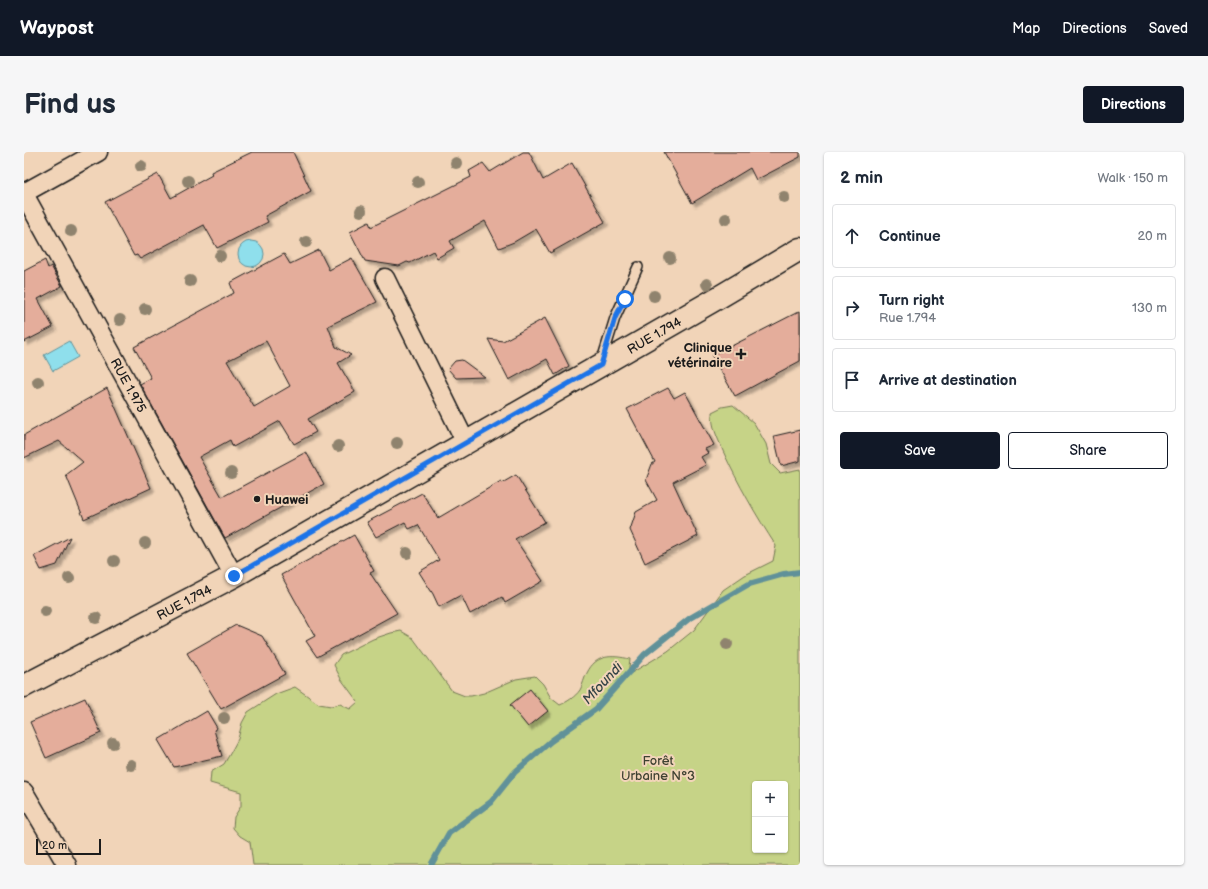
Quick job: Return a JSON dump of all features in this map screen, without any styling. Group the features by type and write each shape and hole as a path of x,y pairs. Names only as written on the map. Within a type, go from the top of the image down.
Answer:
{"street":[{"path":"24,193 98,152"},
{"name":"RUE 1.975","path":"24,193 234,576"},
{"name":"RUE 1.794","path":"24,686 234,576 800,249"},
{"path":"385,278 466,443"},
{"path":"24,792 67,865"}],"lane":[{"path":"601,365 615,318 638,267"}],"green space":[{"name":"Forêt Urbaine N°3","path":"733,405 754,423 766,444 771,464 780,473 800,469 800,865 253,865 250,842 240,836 233,828 234,817 241,806 241,792 210,783 211,772 224,764 238,739 242,723 248,712 276,694 295,687 319,704 331,706 340,704 350,709 358,702 341,679 334,665 341,655 373,639 401,631 413,638 452,691 465,696 471,696 484,693 516,679 535,676 543,684 551,698 560,705 578,693 587,673 595,662 605,657 630,659 628,675 668,651 694,630 723,590 745,575 773,561 776,546 754,511 723,451 715,432 712,412 722,407"}],"water":[{"path":"251,241 260,245 264,254 260,263 251,267 242,263 238,254 242,245"},
{"path":"69,341 78,357 53,371 44,355"}],"building":[{"path":"252,152 293,152 311,191 265,216 268,222 217,248 204,225 140,259 137,255 134,256 105,202 158,174 171,198 212,175 211,172"},
{"path":"523,152 529,152 543,180 572,163 605,222 550,253 536,229 514,242 499,248 485,221 450,241 454,248 437,258 433,251 410,263 407,262 399,266 365,261 350,232 369,222 371,227 471,177 469,171 483,163 490,172"},
{"path":"664,152 800,152 800,157 756,180 750,168 692,203"},
{"path":"319,250 329,270 352,258 377,302 328,326 336,347 351,355 338,363 355,392 308,419 316,432 294,444 280,421 233,447 230,440 199,457 222,497 306,452 324,484 225,538 140,384 151,378 134,347 234,293 230,283 284,254 290,264","holes":["266,341 290,386 254,407 227,361"]},
{"path":"45,260 48,268 51,266 62,286 38,299 53,327 24,342 24,271"},
{"path":"800,311 800,361 735,396 712,356"},
{"path":"545,318 569,366 555,375 547,359 509,380 488,339 503,341"},
{"path":"462,360 485,377 456,378 448,369 455,361"},
{"path":"107,388 151,488 84,519 66,475 83,462 59,441 24,458 24,435"},
{"path":"668,388 674,398 685,392 714,445 705,449 708,453 701,457 706,465 673,482 698,536 645,563 630,530 636,512 657,500 646,480 652,464 655,462 627,409"},
{"path":"800,430 800,461 781,466 774,436"},
{"path":"516,475 545,522 515,539 543,581 505,603 502,597 470,614 461,595 439,607 433,594 419,572 439,560 418,525 409,529 405,522 376,537 367,522 422,493 438,518 501,481 502,483"},
{"path":"354,535 374,571 370,573 397,613 317,657 306,641 315,636 281,575"},
{"path":"70,537 57,565 41,570 34,556"},
{"path":"236,625 262,636 285,674 221,709 187,653"},
{"path":"530,689 548,711 528,727 510,705"},
{"path":"85,698 101,733 46,758 30,722"},
{"path":"207,711 217,728 214,730 222,756 174,767 158,740"}],"waterway":[{"name":"Mfoundi","path":"431,865 449,833 491,802 515,772 551,741 596,709 645,654 690,618 749,584 784,574 800,572"}],"place":[{"name":"Clinique vétérinaire","path":"741,354"},
{"name":"Huawei","path":"257,499"}],"route":[{"path":"234,576 601,365 615,318 625,299"}]}
